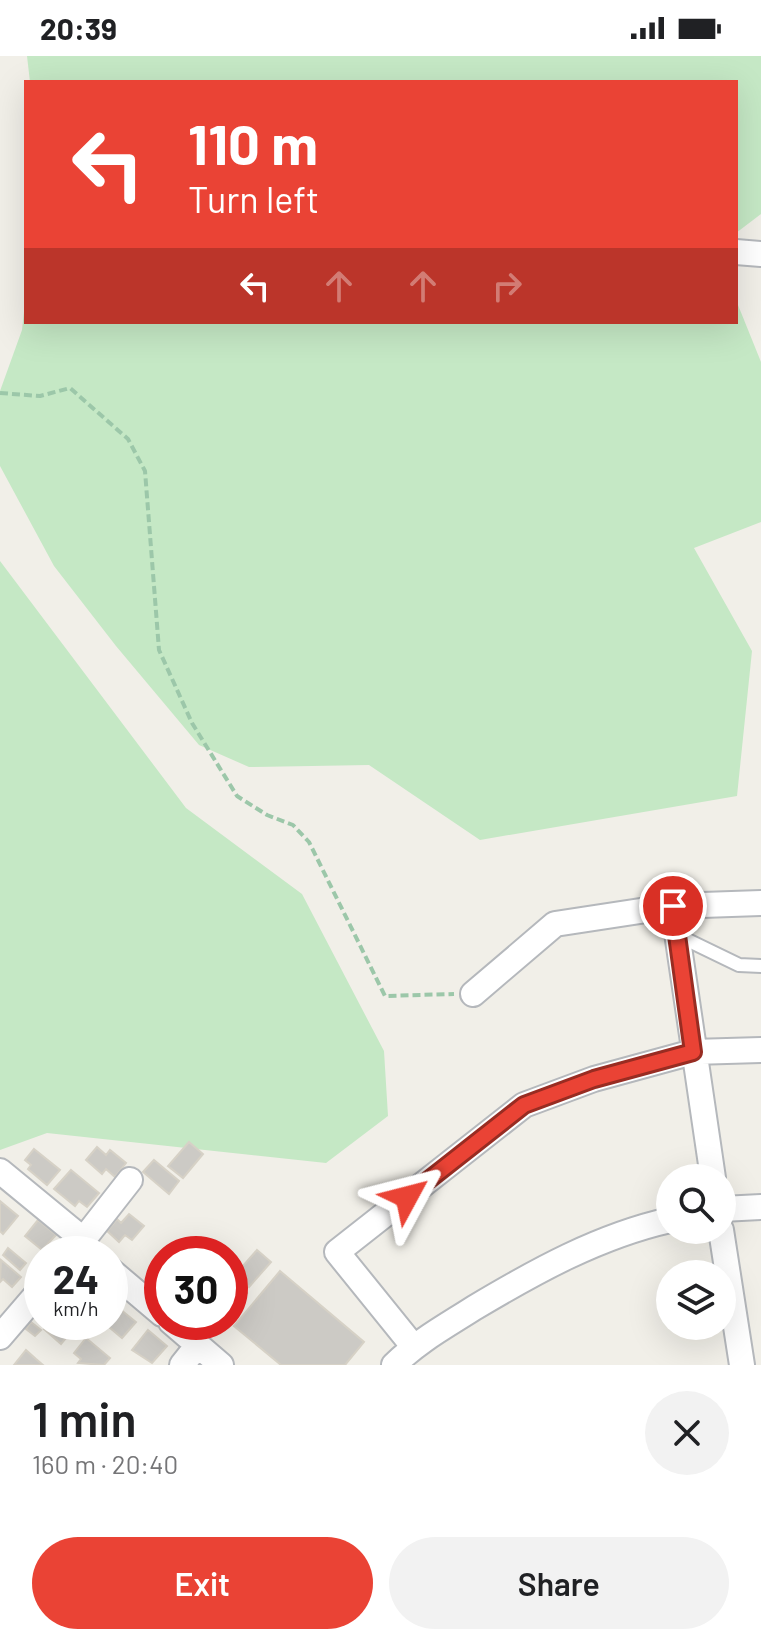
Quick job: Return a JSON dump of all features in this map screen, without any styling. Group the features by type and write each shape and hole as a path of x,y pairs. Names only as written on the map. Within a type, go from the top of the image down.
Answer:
{"street":[{"path":"738,252 761,254"},
{"path":"473,994 555,924 673,906 761,903"},
{"path":"673,906 711,1164"},
{"path":"413,1346 337,1252 524,1105 594,1079 693,1052 761,1050"},
{"path":"0,1171 79,1236"},
{"path":"91,1236 130,1180"},
{"path":"736,1208 761,1207"},
{"path":"394,1365 413,1346 536,1271 656,1223"},
{"path":"723,1244 742,1365"},
{"path":"128,1285 144,1299"},
{"path":"0,1337 24,1309"},
{"path":"192,1340 221,1365"},
{"path":"182,1365 198,1345"}],"lane":[{"path":"677,935 739,965 761,966"}],"path":[{"path":"0,393 40,396 70,388 128,439 145,471 159,650 178,695 216,765 237,796 267,815 293,825 309,842 385,996 473,994"}],"green space":[{"path":"27,56 761,56 761,214 738,231 738,80 30,80"},
{"path":"738,305 761,362 761,522 694,548 752,651 737,796 480,840 369,765 249,767 199,745 54,566 0,466 0,391 22,330 24,312 24,324 738,324"},
{"path":"0,561 186,808 302,894 384,1051 388,1116 326,1163 47,1133 0,1150"}],"building":[{"path":"189,1142 203,1154 183,1178 168,1166"},
{"path":"97,1147 106,1155 110,1150 126,1163 115,1177 106,1169 102,1174 86,1160"},
{"path":"34,1149 60,1170 47,1185 28,1169 31,1165 25,1160"},
{"path":"154,1160 179,1181 169,1194 143,1172"},
{"path":"71,1170 99,1193 87,1207 79,1201 75,1206 54,1189"},
{"path":"0,1201 18,1216 3,1234 0,1231"},
{"path":"129,1214 144,1226 132,1240 125,1235 112,1236 107,1231 117,1219 121,1223"},
{"path":"38,1220 56,1235 55,1236 25,1236"},
{"path":"8,1248 24,1261 24,1265 20,1270 3,1255"},
{"path":"257,1250 271,1262 249,1287 248,1286 248,1260"},
{"path":"1,1260 21,1277 12,1287 3,1279 0,1282"},
{"path":"280,1271 364,1342 345,1365 281,1365 248,1338 248,1309"},
{"path":"128,1316 136,1322 128,1331"},
{"path":"144,1335 144,1340 160,1340 167,1346 152,1363 132,1350"},
{"path":"84,1340 88,1340 110,1358 104,1365 78,1363 81,1359 74,1353"},
{"path":"26,1350 36,1359 43,1365 14,1365"}],"route":[{"path":"407,1197 524,1105 594,1079 693,1052 673,906"}]}
